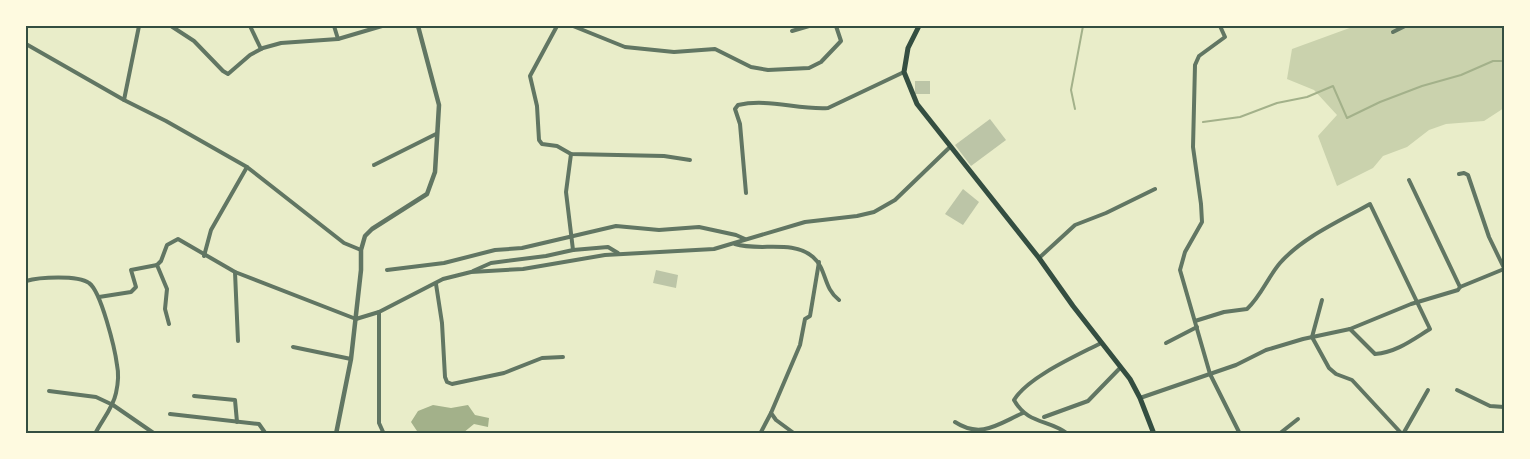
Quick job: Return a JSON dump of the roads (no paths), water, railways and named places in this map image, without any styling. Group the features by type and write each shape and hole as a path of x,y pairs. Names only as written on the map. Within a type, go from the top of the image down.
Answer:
{"main road":[{"path":"919,26 908,48 904,72 917,104 1039,258 1130,379 1154,434"}],"street":[{"path":"123,100 139,26"},
{"path":"171,26 194,41 228,74 250,55 261,49 281,43 338,39 382,26"},
{"path":"250,26 261,49"},
{"path":"334,26 338,39"},
{"path":"336,434 351,359 361,270 361,250 365,236 372,229 427,194 435,172 439,105 418,26"},
{"path":"557,26 530,76 537,106 538,140 542,144 557,146 571,153 664,156 690,160"},
{"path":"573,26 625,47 674,52 715,49 751,67 785,70 809,68 821,62 841,41 836,26"},
{"path":"792,31 809,26"},
{"path":"1220,26 1225,37 1199,56 1195,65 1193,147 1202,222 1187,246 1180,270 1210,374 1240,434"},
{"path":"1393,32 1405,26"},
{"path":"26,44 247,167 344,243 361,250"},
{"path":"746,193 740,124 735,110 738,105 765,102 814,109 828,108 904,72"},
{"path":"374,165 436,134"},
{"path":"99,297 131,292 136,287 131,270 158,265 167,245 178,239 235,272 356,320 380,312 443,279 471,272 524,269 620,254 694,252 734,244 805,222 874,212 896,200 950,147"},
{"path":"571,153 566,192 573,250"},
{"path":"204,256 212,230 247,167"},
{"path":"1140,398 1236,365 1266,350 1350,329 1418,302 1458,290 1460,287 1504,269 1489,237 1468,175 1464,172 1459,174"},
{"path":"1409,180 1460,287"},
{"path":"1039,258 1076,225 1155,189"},
{"path":"1196,321 1224,312 1247,309 1291,252 1331,225 1370,204 1430,329 1396,349 1375,354 1350,329"},
{"path":"387,270 444,262 495,250 522,248 616,226 659,230 699,227 745,239"},
{"path":"734,244 745,247 795,248 804,251 819,262 830,293 839,300"},
{"path":"471,272 491,263 528,259 573,250 608,247 620,254"},
{"path":"760,434 800,345 806,319 810,316 819,262"},
{"path":"158,265 167,289 165,309 169,324"},
{"path":"235,272 238,341"},
{"path":"26,281 48,278 82,279 92,285 99,297 117,364 118,376 113,405 95,434"},
{"path":"436,284 447,382 452,384 504,374 542,358 562,357"},
{"path":"1322,300 1312,337 1320,354 1333,371 1352,380 1402,434 1428,390"},
{"path":"380,312 379,423 384,434"},
{"path":"1166,343 1197,327"},
{"path":"1068,434 1062,429 1042,423 1023,413 1014,400 1018,394 1050,370 1101,343"},
{"path":"293,347 351,359"},
{"path":"1044,417 1088,401 1120,368"},
{"path":"1458,390 1490,406 1504,406"},
{"path":"49,391 96,397 113,405 155,434"},
{"path":"194,396 235,400 237,422"},
{"path":"771,413 776,420 795,434"},
{"path":"955,422 966,429 981,431 1023,413"},
{"path":"170,414 259,424 266,434"},
{"path":"1279,434 1298,419"},
{"path":"1391,434 1396,428"}],"waterway":[{"path":"1075,109 1071,90 1083,26"},
{"path":"1203,122 1240,117 1277,103 1307,97 1333,86 1347,118 1422,86 1461,75 1493,61 1504,61"}]}
